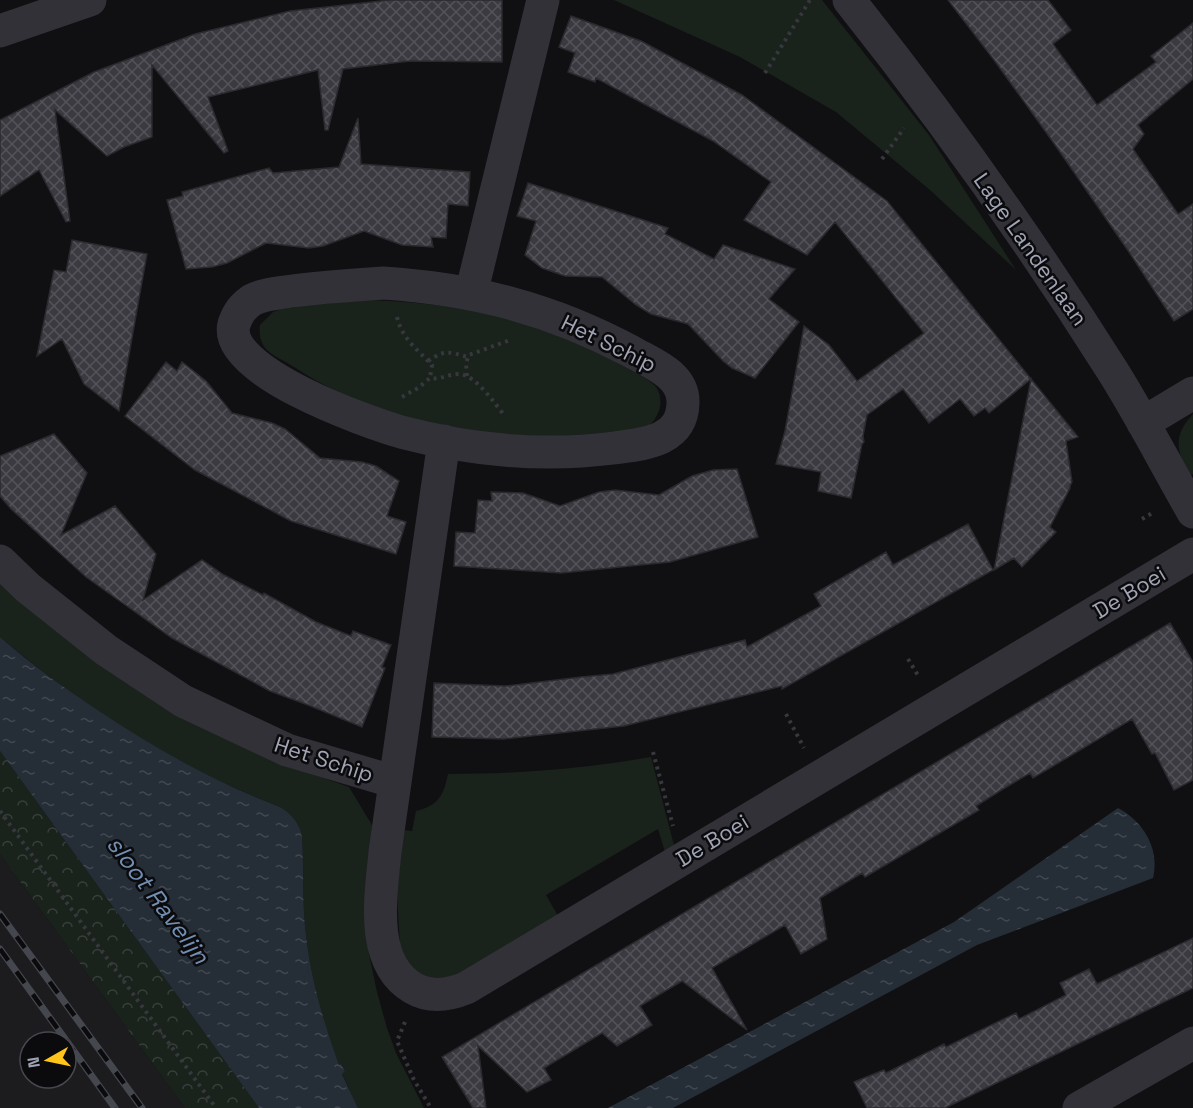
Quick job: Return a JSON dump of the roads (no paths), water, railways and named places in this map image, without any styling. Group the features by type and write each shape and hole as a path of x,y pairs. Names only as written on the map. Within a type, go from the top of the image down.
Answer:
{"street":[{"path":"0,31 90,0"},
{"path":"471,294 543,0"},
{"name":"Lage Landenlaan","path":"849,0 925,99 1012,219 1101,352 1193,512"},
{"name":"Het Schip","path":"393,284 471,294 516,304 560,319 590,331 664,369 675,378 684,402 677,425 667,435 641,444 593,451 519,451 444,441 403,432 362,419 303,394 247,358 238,346 233,328 238,311 254,299 274,293 352,285 393,284"},
{"path":"1143,423 1193,393"},
{"name":"Het Schip","path":"0,561 28,588 106,650 183,701 287,750 395,782 444,441"},
{"name":"De Boei","path":"395,782 382,883 382,941 385,953 394,971 407,985 430,994 454,993 466,988 1193,554"},
{"path":"1079,1108 1193,1043"}],"water":[{"name":"sloot Ravelijn","path":"0,637 50,677 123,727 211,776 280,807 295,820 302,837 305,923 315,985 339,1065 341,1064 345,1071 342,1074 358,1108 259,1108 0,751"},
{"path":"1118,808 1135,821 1148,837 1154,857 1153,878 977,945 673,1108 608,1108 954,922"}],"railway":[{"path":"0,914 142,1108"},
{"path":"0,949 115,1108"}]}
